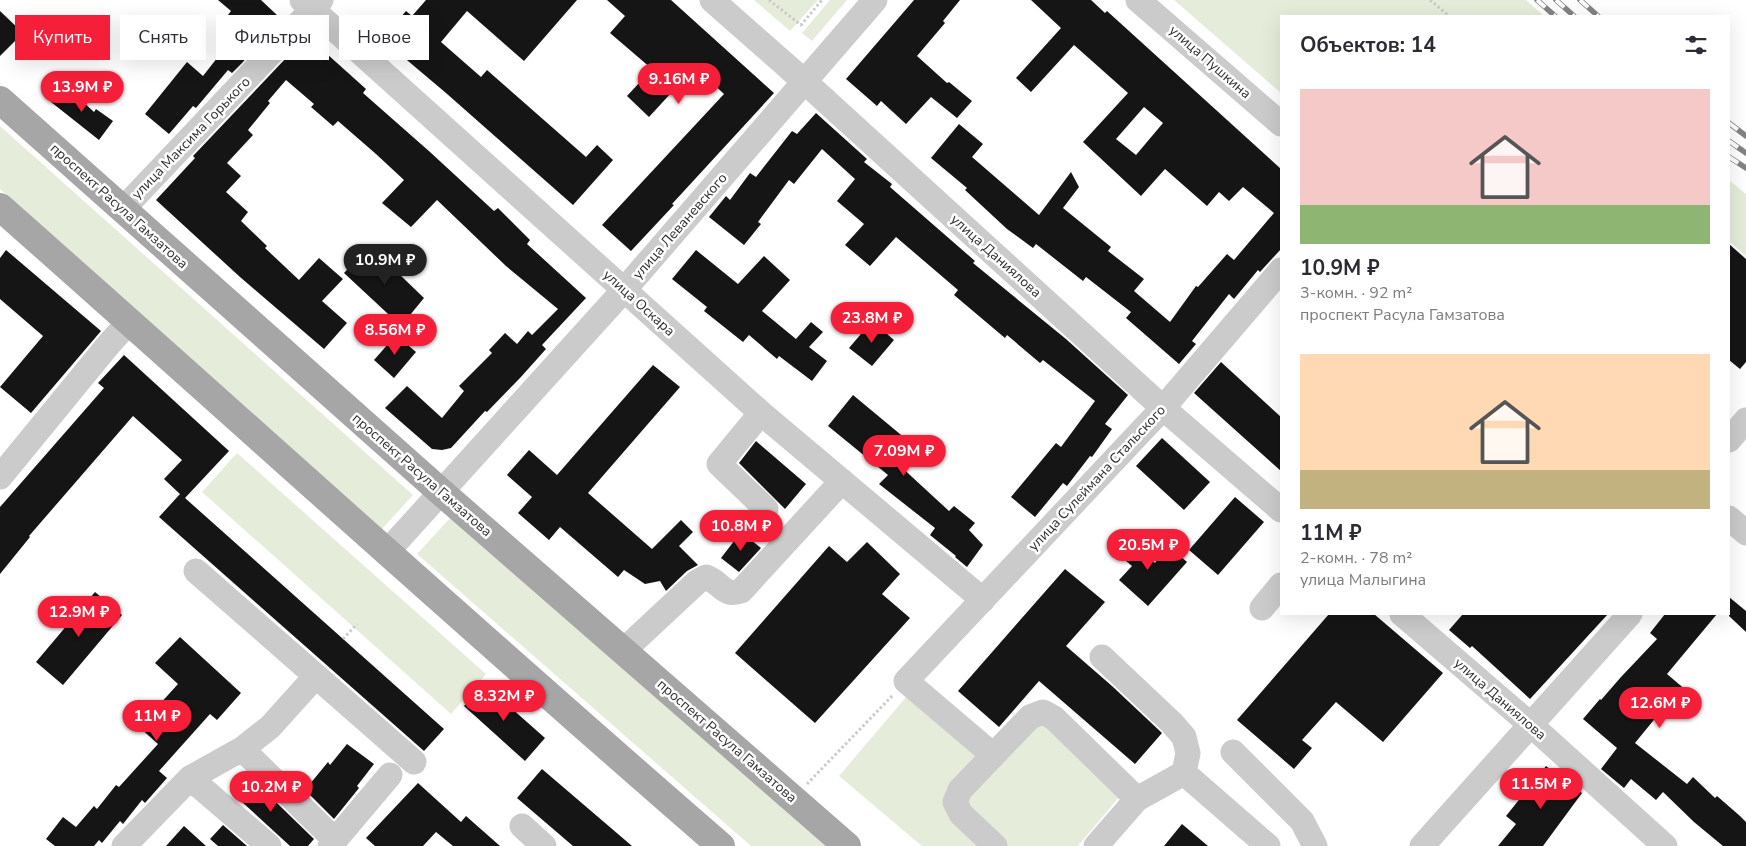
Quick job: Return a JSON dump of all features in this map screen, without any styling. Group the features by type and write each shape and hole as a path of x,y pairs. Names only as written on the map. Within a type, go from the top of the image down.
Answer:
{"main road":[{"name":"проспект Расула Гамзатова","path":"0,100 441,492 847,846"},
{"path":"0,207 130,321 386,553 721,846"}],"street":[{"name":"улица Даниялова","path":"712,0 805,82 1163,408 1280,509"},
{"name":"улица Леваневского","path":"386,553 624,290 875,0"},
{"name":"улица Пушкина","path":"1138,0 1280,123"},
{"name":"улица Максима Горького","path":"122,210 312,3"},
{"name":"улица Оскара","path":"312,3 624,290 761,413 983,600"},
{"name":"улица Сулеймана Стальского","path":"906,681 1163,408 1280,271"},
{"path":"0,477 108,344 130,321"},
{"path":"761,413 719,464 766,509"},
{"path":"1730,439 1746,420"},
{"path":"623,651 697,582 706,578 715,580 726,592 732,594 741,591 842,482"},
{"path":"1730,519 1746,533"},
{"path":"196,571 414,762"},
{"path":"1262,608 1280,586"},
{"name":"улица Даниялова","path":"1403,615 1468,664 1531,725 1665,846"},
{"path":"1422,846 1629,615"},
{"path":"1096,846 1137,799 1184,773 1188,753 1184,737 1172,723 1102,657"},
{"path":"124,846 190,778 242,749 270,727 316,676"},
{"path":"906,681 993,755"},
{"path":"995,846 960,814 955,802 960,790 1030,717 1043,712 1054,718 1137,799"},
{"path":"242,749 333,843 390,776"},
{"path":"1233,752 1302,821 1315,846"},
{"path":"1184,773 1268,846"},
{"path":"190,778 268,846"},
{"path":"522,826 544,846"}],"path":[{"path":"769,0 800,25 822,0"},
{"path":"1430,0 1448,15"},
{"path":"343,639 357,624"},
{"path":"792,799 906,681"}],"green space":[{"path":"754,0 818,0 790,31"},
{"path":"830,0 847,0 812,41 802,33"},
{"path":"1174,0 1526,0 1543,15 1280,15 1280,92"},
{"path":"0,126 413,495 381,530 0,189"},
{"path":"1730,181 1746,194 1746,256 1730,242"},
{"path":"237,453 486,674 451,714 202,492"},
{"path":"451,517 826,846 751,846 417,554"},
{"path":"918,683 1004,755 1037,716 1125,790 1078,846 922,846 839,776"}],"building":[{"path":"218,0 261,0 277,15 228,15 231,11"},
{"path":"426,0 577,0 524,61 467,11 441,42 481,77 487,70 586,157 597,145 613,160 573,205 407,60 429,60 429,15 413,15"},
{"path":"607,0 671,0 774,93 631,251 602,225 724,94 695,67 649,117 627,96 652,69 610,33 625,16"},
{"path":"914,0 960,0 943,21 945,23 917,56 947,83 949,82 972,101 957,118 931,97 906,124 881,101 877,106 846,79"},
{"path":"1031,0 1091,0 1105,13 1107,11 1280,168 1280,250 1260,272 1258,270 1234,299 1229,294 1192,341 1196,344 1179,364 1126,318 1131,312 1086,277 1083,281 1036,244 1033,248 1007,229 965,190 967,188 931,158 959,124 983,144 972,157 1039,215 1071,172 1079,187 1063,208 1111,247 1108,251 1144,279 1134,291 1170,322 1196,286 1198,287 1227,254 1234,260 1274,213 1243,187 1229,201 1219,192 1207,206 1165,169 1141,196 1083,142 1128,93 1074,45 1031,92 1016,78 1061,28","holes":["1144,107 1163,123 1136,155 1116,139"]},
{"path":"0,11 15,25 15,41 0,56"},
{"path":"406,11 411,15 403,15"},
{"path":"329,56 366,89 363,93 494,211 498,208 530,240 527,244 586,298 542,345 546,349 520,378 487,412 485,411 451,448 442,450 432,449 385,408 407,386 442,418 464,391 459,386 492,353 489,350 505,333 517,344 528,331 532,335 558,309 506,266 437,200 411,227 382,203 404,180 338,121 333,126 311,107 314,104 286,80 268,101 270,103 248,130 253,135 227,163 241,176 226,192 248,212 241,221 267,246 265,248 299,280 319,258 343,279 322,301 347,323 324,349 240,277 156,200 195,158 193,156 284,60 329,60"},
{"path":"216,59 245,60 232,73 228,70 196,108 193,106 169,134 145,114 187,62 203,76"},
{"path":"66,86 94,112 96,109 113,121 99,140 51,102"},
{"path":"816,113 867,159 864,162 892,184 890,187 975,261 973,263 1066,339 1128,395 1105,424 1112,429 1092,457 1090,456 1067,486 1063,483 1035,517 1011,497 1056,443 1061,447 1095,401 1043,360 1040,363 1007,335 1005,338 954,295 958,290 896,237 870,266 845,245 864,224 837,201 855,179 822,149 794,184 789,180 758,222 761,224 744,245 709,217 726,196 730,200 750,173 756,177 792,131 797,134"},
{"path":"1730,245 1746,259 1746,362 1740,369 1730,361"},
{"path":"370,246 424,298 401,326 344,273"},
{"path":"6,250 101,331 31,413 0,387 43,336 0,299 0,258"},
{"path":"696,250 738,284 764,256 790,280 762,311 796,339 811,322 823,332 809,347 827,361 812,381 779,356 777,359 749,335 743,342 704,311 707,307 672,279"},
{"path":"872,321 894,340 872,366 849,348"},
{"path":"396,335 416,352 394,378 374,360"},
{"path":"124,355 229,451 185,498 444,729 424,751 159,517 180,494 164,479 182,460 133,416 29,536 0,574 0,507 104,388 98,383"},
{"path":"1221,362 1280,416 1280,470 1194,393"},
{"path":"653,365 680,387 588,493 652,549 681,520 693,532 679,546 698,565 687,571 666,591 660,581 645,584 624,570 618,577 560,527 549,540 518,513 532,497 507,475 529,450 557,475"},
{"path":"853,395 912,444 898,464 949,511 954,506 975,523 969,530 983,545 967,567 930,535 935,528 879,484 888,475 828,426"},
{"path":"1162,438 1210,482 1184,510 1136,466"},
{"path":"756,441 806,484 785,509 739,463"},
{"path":"1235,497 1264,522 1218,575 1189,550"},
{"path":"741,532 761,548 739,572 721,558"},
{"path":"1125,537 1155,563 1169,546 1187,562 1148,606 1119,580 1132,566 1114,551"},
{"path":"867,542 900,574 882,594 910,618 815,723 735,653 829,546 847,562"},
{"path":"1065,569 1105,602 1066,646 1162,733 1135,764 1039,681 999,727 958,691"},
{"path":"95,592 122,615 63,685 36,662"},
{"path":"1730,598 1746,611 1746,632 1729,616"},
{"path":"1328,615 1375,615 1443,673 1383,742 1336,702 1302,740 1312,748 1294,769 1237,720"},
{"path":"1462,615 1607,615 1530,699 1472,646 1470,648 1449,630"},
{"path":"1664,615 1716,615 1667,674 1687,691 1671,709 1666,705 1635,743 1687,784 1693,777 1715,798 1717,796 1740,816 1746,822 1746,846 1723,846 1694,822 1663,792 1656,800 1631,779 1624,788 1601,769 1617,748 1583,719 1657,639 1650,633"},
{"path":"180,637 241,693 217,720 210,714 159,771 167,778 145,803 142,800 123,824 120,821 102,843 99,840 94,846 55,846 46,839 63,817 76,827 94,806 97,809 116,785 119,787 158,744 139,727 178,684 155,663"},
{"path":"483,683 545,738 525,761 464,706"},
{"path":"347,744 374,764 357,786 359,788 334,819 305,790 328,762 330,765"},
{"path":"1546,766 1582,793 1543,846 1498,846 1516,824 1506,816"},
{"path":"542,769 632,846 573,846 517,798"},
{"path":"246,773 314,839 308,846 290,846 230,791"},
{"path":"418,783 461,822 466,816 500,846 453,846 436,832 423,846 375,846 366,838"},
{"path":"1182,824 1208,846 1164,846"},
{"path":"223,825 247,846 218,846 210,839"},
{"path":"184,826 206,846 166,846"}],"railway":[{"path":"1537,0 1554,15"},
{"path":"1556,0 1573,15"},
{"path":"1580,0 1597,15"},
{"path":"1730,124 1746,136"},
{"path":"1730,142 1746,153"},
{"path":"1730,158 1746,168"}]}
